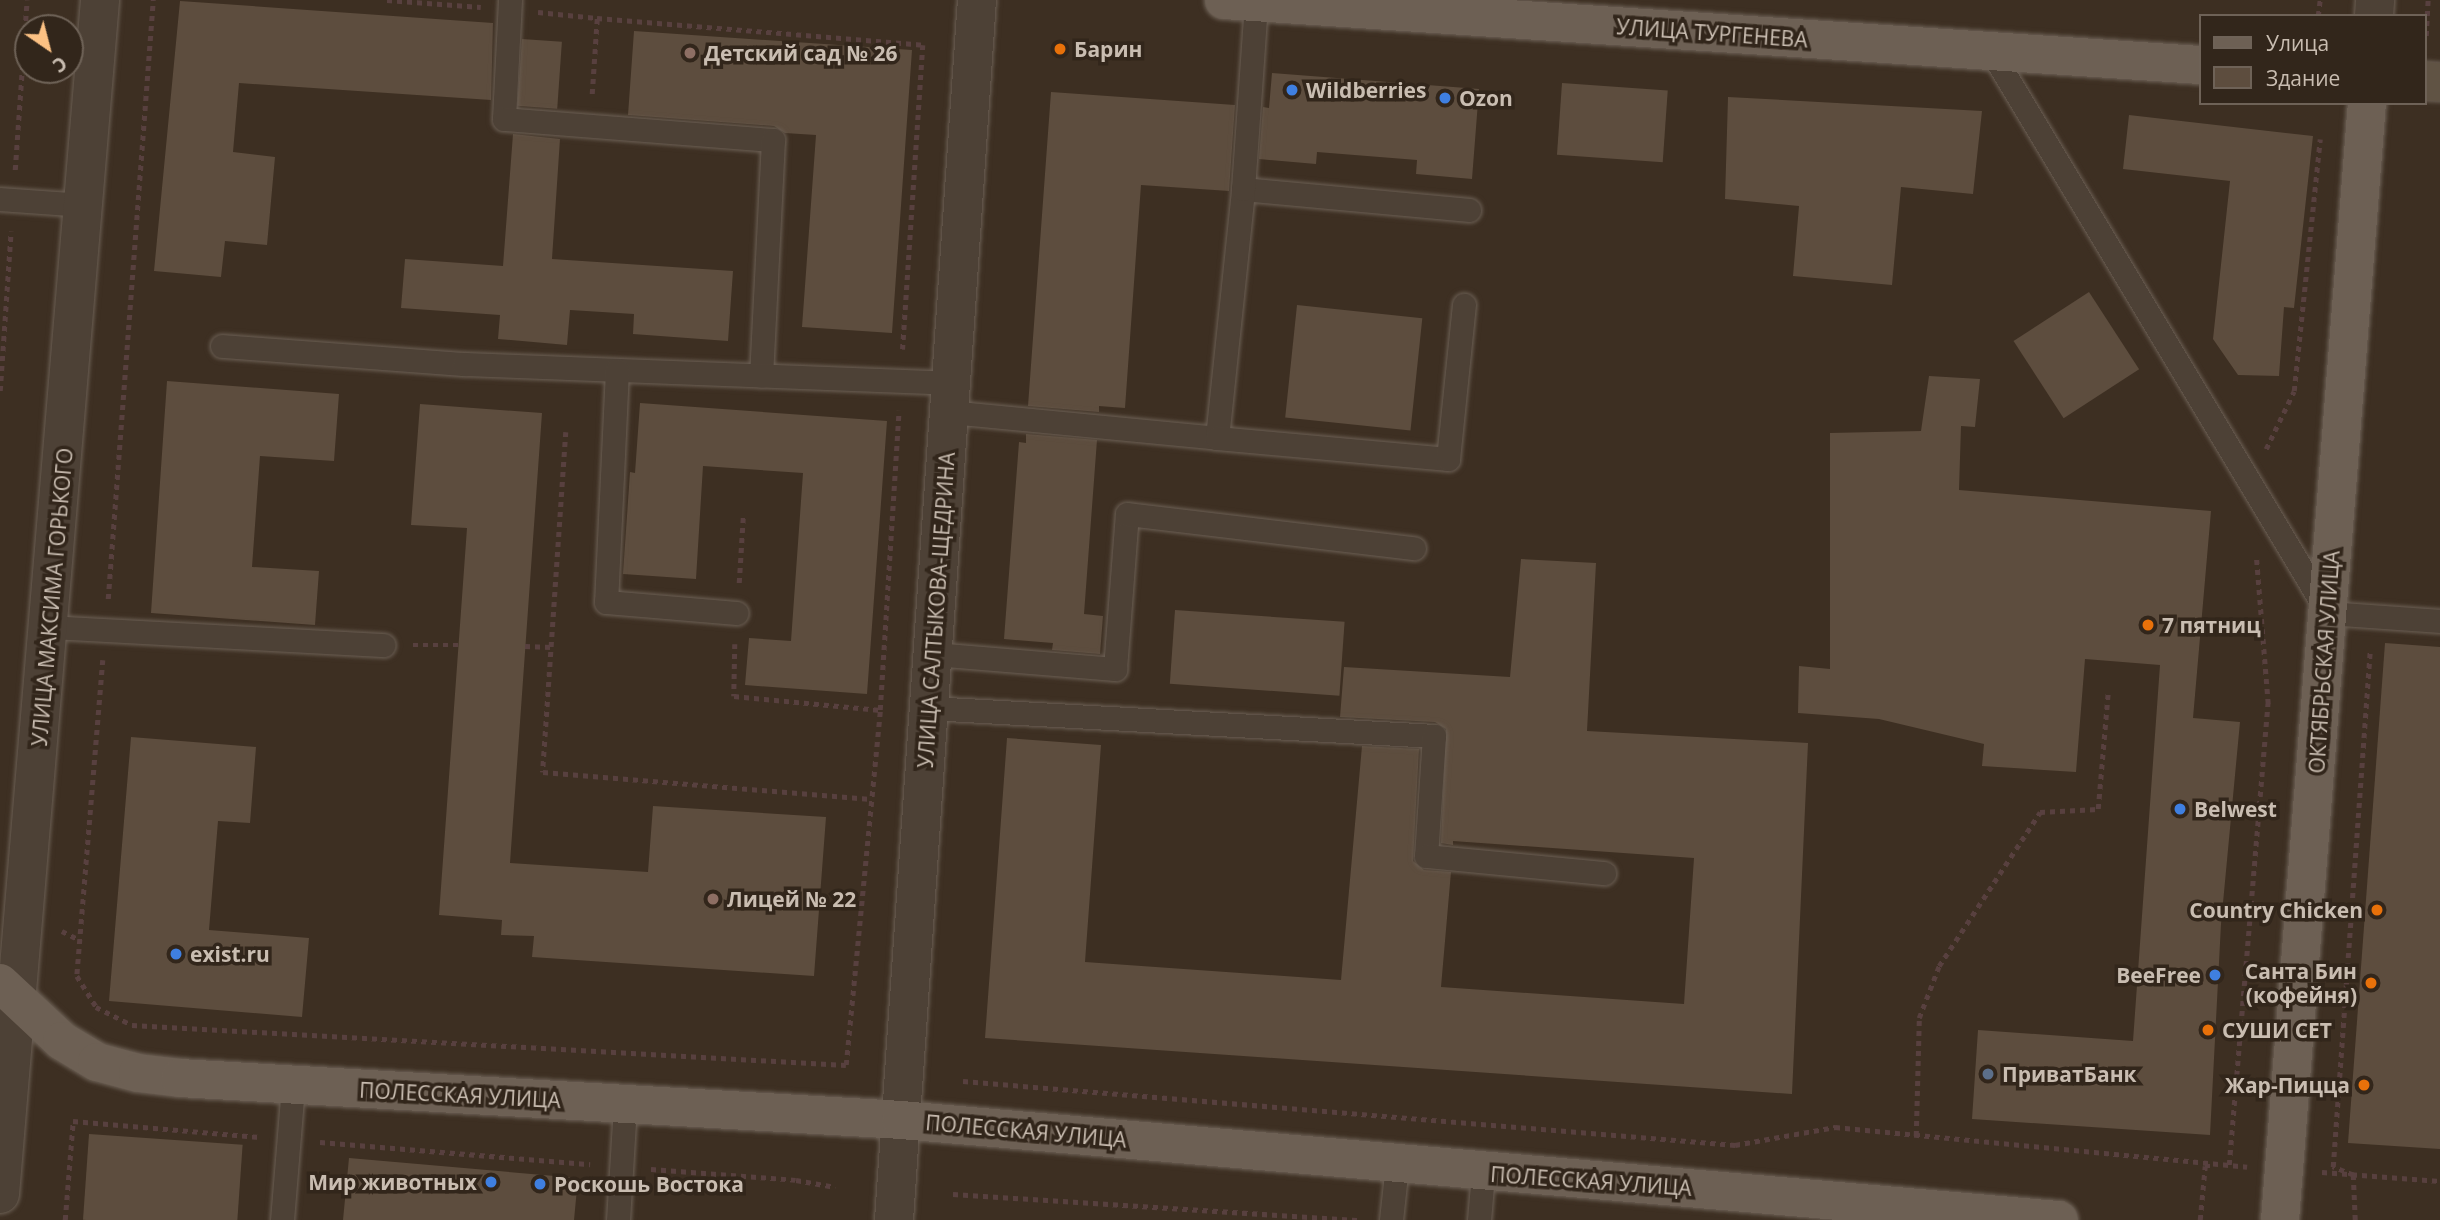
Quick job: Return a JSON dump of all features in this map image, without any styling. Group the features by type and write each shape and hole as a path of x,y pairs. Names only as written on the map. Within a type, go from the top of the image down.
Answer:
{"main road":[{"name":"УЛИЦА ТУРГЕНЕВА","path":"1240,1 1513,10 1991,51 2198,65"},
{"name":"ОКТЯБРЬСКАЯ УЛИЦА","path":"2280,1220 2367,105"},
{"name":"ПОЛЕССКАЯ УЛИЦА","path":"8,990 62,1041 97,1062 138,1073 180,1078 901,1120 1483,1173 2059,1220"}],"street":[{"name":"УЛИЦА МАКСИМА ГОРЬКОГО","path":"0,1194 8,990 49,627 100,0"},
{"name":"УЛИЦА САЛТЫКОВА-ЩЕДРИНА","path":"894,1220 977,0"}],"lane":[{"path":"510,0 504,119 773,140 761,376"},
{"path":"1217,438 1243,189 1240,1"},
{"path":"1991,51 2328,613 2440,621"},
{"path":"1243,189 1469,210"},
{"path":"0,199 83,205"},
{"path":"222,346 464,364 901,382 950,397 1217,438 1448,459 1464,305"},
{"path":"617,370 606,602 737,613"},
{"path":"933,654 1115,669 1127,514 1414,548"},
{"path":"49,627 384,645"},
{"path":"929,708 1434,736 1426,856 1604,873"},
{"path":"282,1220 293,1084"},
{"path":"618,1220 625,1104"},
{"path":"1391,1220 1397,1165"},
{"path":"1479,1220 1483,1173"}],"path":[{"path":"153,0 106,631 77,976 96,1007 132,1025 846,1065 880,710 923,45 597,18 589,126"},
{"path":"2426,36 2428,0"},
{"path":"2250,484 2294,391 2320,139"},
{"path":"566,432 543,772 871,799"},
{"path":"743,517 734,696 880,710"},
{"path":"2231,1165 2268,704 2256,552"},
{"path":"384,645 458,645"},
{"path":"525,646 551,647"},
{"path":"2353,1175 2333,1167 2370,651"},
{"path":"1916,1136 1919,1018 1939,966 2040,812 2098,809 2108,692"},
{"path":"963,1081 1735,1145 1835,1128 2231,1165 2440,1181"},
{"path":"65,1220 73,1121 796,1180 835,1187"},
{"path":"2200,1220 2205,1166 2231,1165"},
{"path":"2353,1175 2355,1220"},
{"path":"953,1194 1364,1220"}],"building":[{"path":"180,1 493,23 491,100 239,83 233,152 275,157 267,245 225,241 221,277 154,271"},
{"path":"634,31 912,50 892,333 802,327 816,135 785,133 774,126 628,115"},
{"path":"522,39 562,42 557,109 517,106"},
{"path":"1272,73 1479,89 1472,179 1416,174 1417,160 1317,152 1316,164 1259,159 1263,107 1269,108"},
{"path":"1562,83 1668,90 1663,162 1557,155"},
{"path":"1051,92 1235,105 1229,191 1141,185 1125,408 1099,406 1099,412 1028,406"},
{"path":"1728,97 1982,111 1973,194 1901,187 1892,285 1793,276 1799,206 1725,199"},
{"path":"2129,115 2313,136 2294,308 2284,307 2279,376 2238,375 2213,339 2230,181 2123,169"},
{"path":"513,134 560,139 552,259 733,271 728,341 633,334 634,314 570,310 567,345 498,339 500,315 401,308 405,259 503,266"},
{"path":"2089,292 2139,369 2064,418 2014,341"},
{"path":"1297,305 1422,318 1410,431 1285,417"},
{"path":"1929,376 1980,379 1975,427 1961,426 1959,490 2211,511 2193,718 2240,722 2221,924 2210,1135 1972,1119 1978,1030 2133,1041 2160,665 2085,659 2076,772 1982,766 1984,744 1879,719 1798,713 1799,666 1830,669 1830,433 1921,431"},
{"path":"167,381 339,394 334,461 260,456 252,567 319,571 315,625 151,613"},
{"path":"640,403 887,421 867,694 745,685 749,638 791,641 803,473 703,466 696,579 623,574 630,472 635,473"},
{"path":"420,404 542,413 510,863 648,872 653,806 826,817 814,976 532,957 534,936 501,935 502,920 439,915 467,528 411,525"},
{"path":"1026,434 1097,440 1084,614 1103,616 1100,654 1052,650 1053,643 1004,639 1019,442 1026,443"},
{"path":"1521,559 1596,563 1587,731 1808,743 1792,1094 985,1038 1007,738 1101,745 1085,962 1341,980 1362,746 1419,749 1413,861 1424,870 1451,872 1441,987 1684,1004 1694,858 1453,841 1453,845 1441,843 1446,729 1435,722 1340,717 1344,667 1510,677"},
{"path":"1175,610 1345,622 1339,696 1170,684"},
{"path":"2385,643 2440,647 2440,1149 2348,1143"},
{"path":"131,737 256,747 250,823 218,821 209,930 309,938 302,1017 109,1001"},
{"path":"89,1134 243,1145 237,1220 83,1220"},
{"path":"349,1158 578,1178 574,1220 343,1220"}],"place":[{"name":"Барин","path":"1060,49"},
{"name":"Детский сад № 26","path":"690,53"},
{"name":"Wildberries","path":"1292,90"},
{"name":"Ozon","path":"1445,98"},
{"name":"7 пятниц","path":"2148,625"},
{"name":"Belwest","path":"2180,809"},
{"name":"Лицей № 22","path":"713,899"},
{"name":"Country Chicken","path":"2377,910"},
{"name":"exist.ru","path":"176,954"},
{"name":"BeeFree","path":"2215,975"},
{"name":"Санта Бин (кофейня)","path":"2371,983"},
{"name":"СУШИ СЕТ","path":"2208,1030"},
{"name":"ПриватБанк","path":"1988,1074"},
{"name":"Жар-Пицца","path":"2364,1085"},
{"name":"Мир животных","path":"491,1182"},
{"name":"Роскошь Востока","path":"540,1184"}]}
